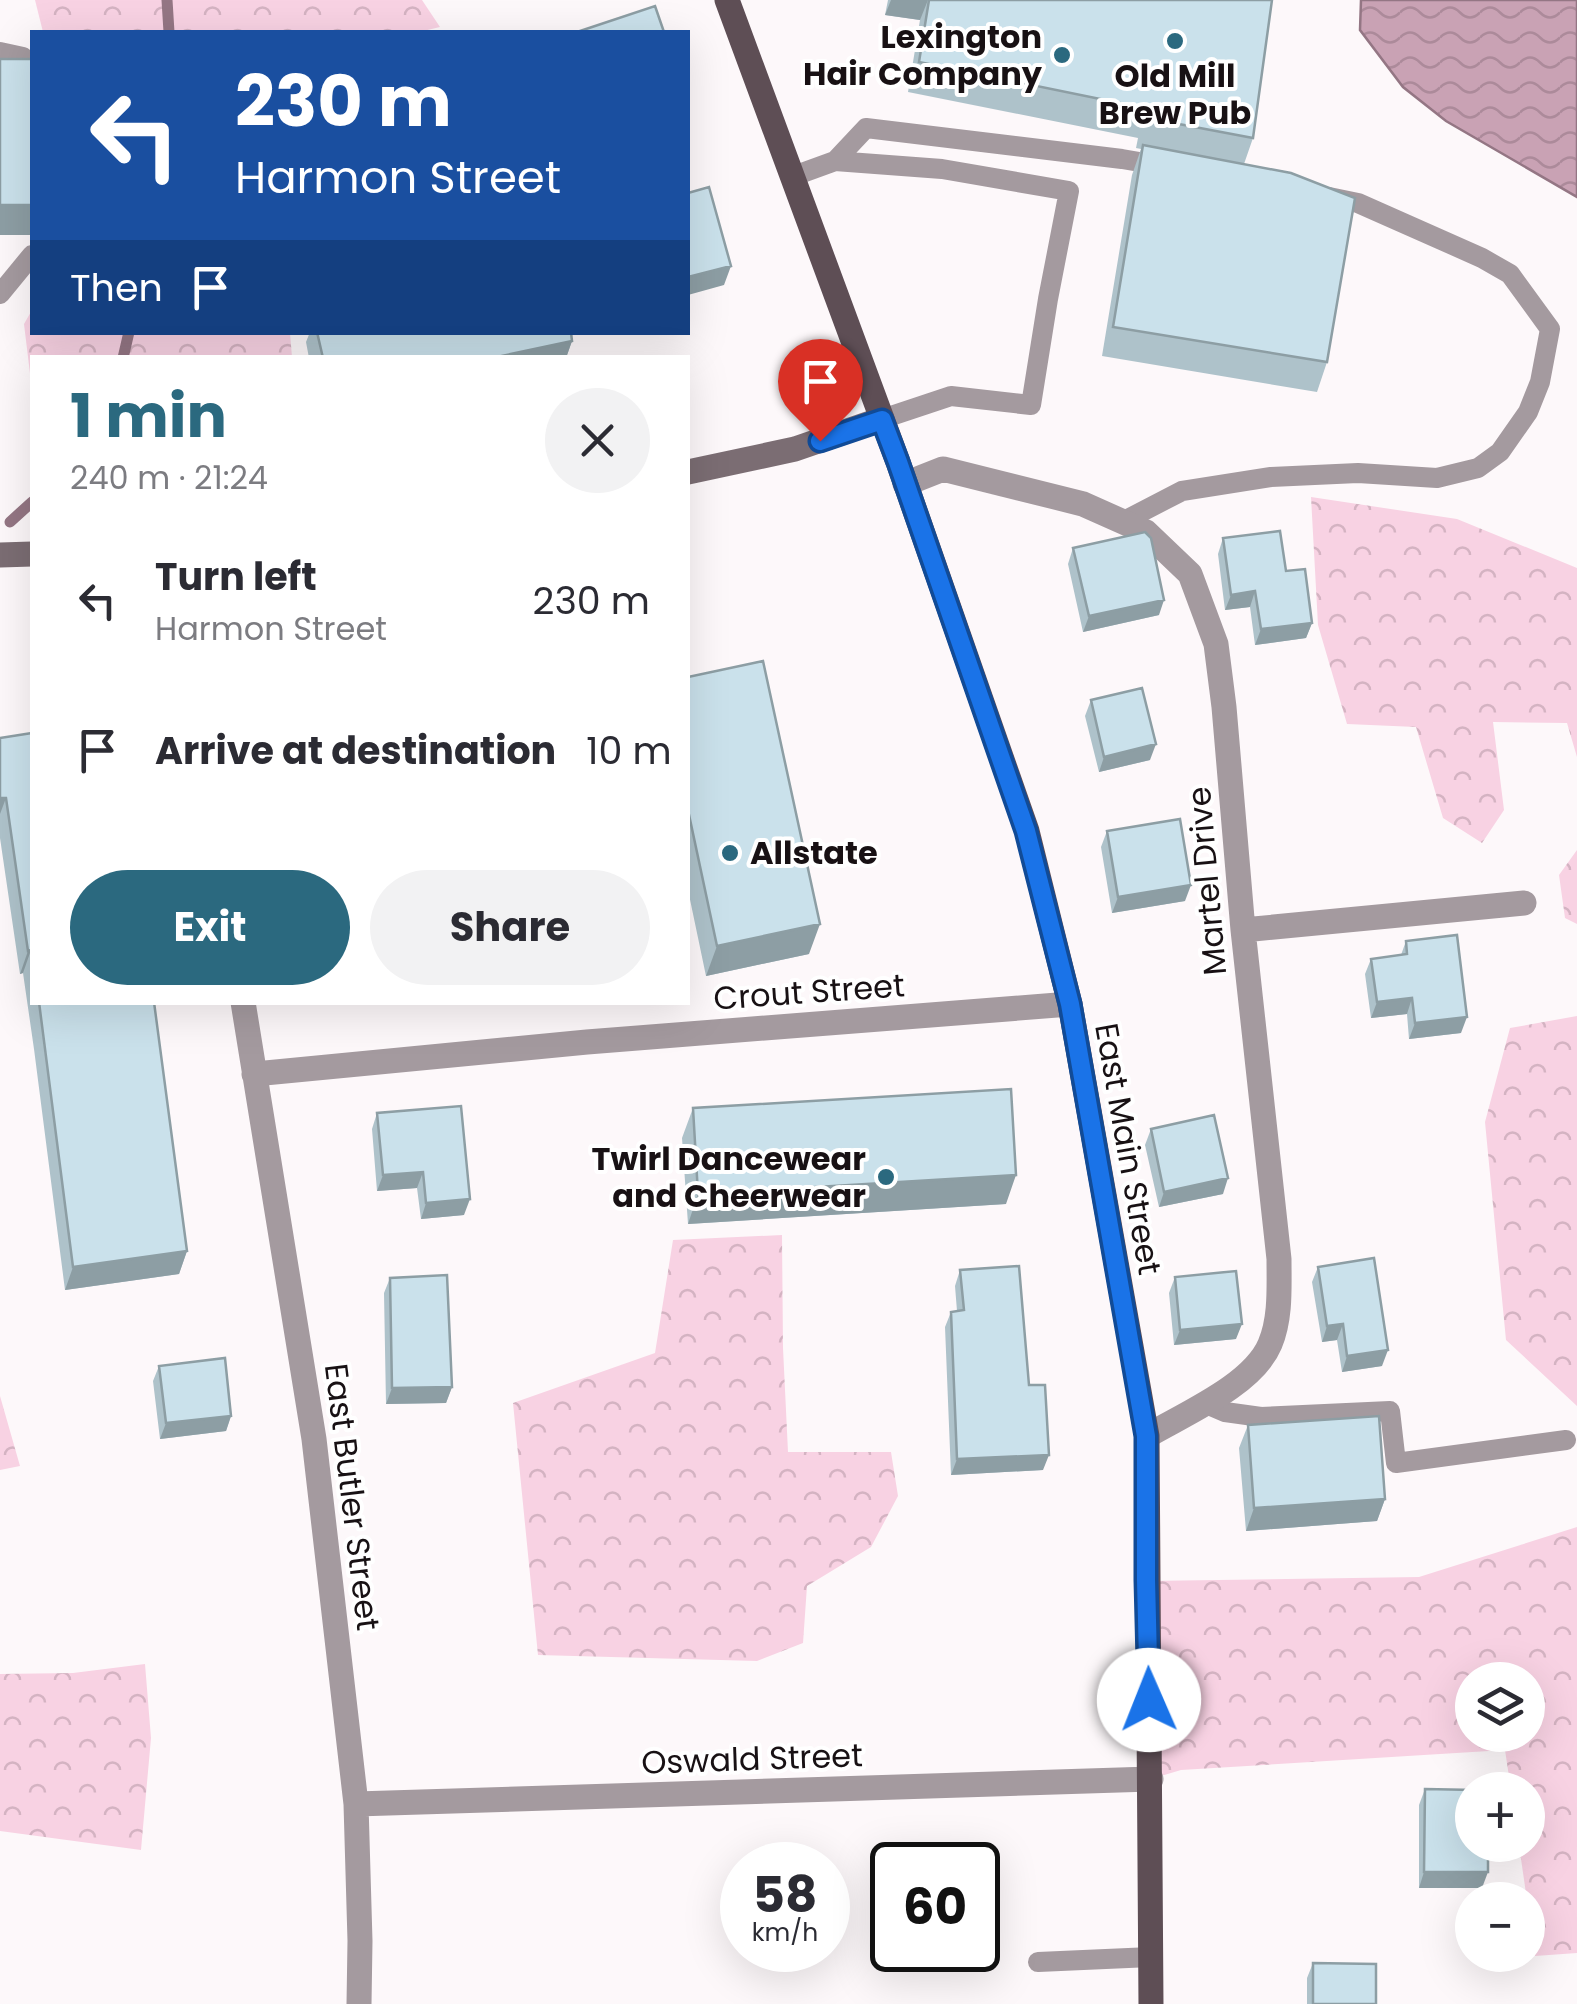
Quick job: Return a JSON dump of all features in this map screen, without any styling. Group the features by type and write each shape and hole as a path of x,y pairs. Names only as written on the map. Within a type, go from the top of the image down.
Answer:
{"main road":[{"name":"East Main Street","path":"727,0 882,420 1026,831 1070,1004 1146,1436 1151,2004"}],"street":[{"path":"690,472 795,449 882,420"},
{"name":"Martel Drive","path":"905,484 943,469 1082,504 1146,532 1190,574 1216,644 1279,1259 1279,1303 1270,1346 1244,1380 1146,1436"},
{"path":"0,555 30,554"},
{"path":"1243,930 1524,902"},
{"name":"Crout Street","path":"254,1074 587,1042 1070,1004"},
{"name":"East Butler Street","path":"243,1005 314,1439 356,1804 359,2004"},
{"name":"Oswald Street","path":"356,1804 1151,1779"}],"lane":[{"path":"0,52 23,57 30,64"},
{"path":"834,161 866,128 1176,169"},
{"path":"791,177 834,161 942,169 1069,191 1031,405 951,396 882,420"},
{"path":"1122,522 1182,491 1271,477 1358,473 1437,478 1478,468 1500,452 1528,412 1540,382 1550,330 1510,274 1358,203 1304,192"},
{"path":"0,294 30,257"},
{"path":"1204,1403 1224,1412 1261,1417 1390,1411 1396,1464 1566,1440"},
{"path":"1038,1962 1151,1957"}],"green space":[{"path":"35,0 422,0 440,27 427,30 42,30"},
{"path":"30,314 30,335 290,335 292,355 30,355 30,374 24,324"},
{"path":"1311,497 1457,519 1577,568 1577,757 1567,723 1493,722 1504,810 1482,843 1443,818 1416,727 1347,724 1318,625"},
{"path":"1577,850 1577,924 1565,918 1559,875"},
{"path":"1577,1016 1577,1406 1506,1340 1485,1122 1510,1028"},
{"path":"782,1235 788,1452 891,1452 898,1496 871,1547 807,1586 803,1643 757,1661 538,1655 513,1403 655,1353 673,1240"},
{"path":"0,1396 20,1466 0,1470"},
{"path":"1577,1527 1577,1953 1545,1955 1545,1882 1524,1882 1521,1862 1545,1862 1545,1772 1508,1772 1505,1752 1545,1752 1545,1662 1455,1662 1455,1752 1473,1752 1181,1770 1151,1779 1146,1581 1419,1577"},
{"path":"145,1664 151,1738 141,1850 0,1831 0,1674 73,1673"}],"water":[{"path":"1361,0 1577,0 1577,197 1446,121 1403,87 1360,30"}],"building":[{"path":"929,0 1272,0 1253,138 1147,118 1149,109 919,62"},
{"path":"655,6 663,30 583,30"},
{"path":"0,59 30,59 30,205 0,205"},
{"path":"1143,145 1291,173 1355,198 1327,362 1113,327"},
{"path":"709,187 731,266 690,276 690,192"},
{"path":"318,335 571,335 572,341 506,355 322,355"},
{"path":"1280,531 1286,571 1305,569 1312,623 1261,629 1255,591 1231,595 1223,538"},
{"path":"1145,532 1151,538 1164,600 1089,616 1073,548"},
{"path":"763,661 820,924 717,946 690,819 690,677"},
{"path":"1142,688 1156,744 1104,757 1091,700"},
{"path":"30,733 28,951 6,798 0,798 0,738"},
{"path":"1180,819 1191,885 1118,897 1107,831"},
{"path":"1457,935 1467,1017 1415,1023 1412,998 1377,1002 1371,959 1407,954 1406,941"},
{"path":"39,1005 154,1005 187,1251 73,1267"},
{"path":"1011,1089 1016,1175 698,1194 693,1108"},
{"path":"461,1106 470,1199 426,1203 423,1172 383,1175 377,1113"},
{"path":"1214,1115 1228,1178 1164,1192 1151,1129"},
{"path":"1374,1258 1388,1350 1347,1356 1343,1324 1327,1326 1318,1267"},
{"path":"1019,1266 1029,1385 1045,1385 1049,1455 957,1459 951,1312 964,1310 960,1270"},
{"path":"1236,1271 1242,1324 1180,1330 1175,1277"},
{"path":"447,1275 452,1387 392,1388 390,1278"},
{"path":"225,1358 231,1416 166,1423 159,1366"},
{"path":"1379,1416 1385,1499 1254,1508 1248,1425"},
{"path":"1425,1789 1455,1790 1455,1862 1488,1862 1488,1872 1424,1872"},
{"path":"1313,1963 1376,1964 1376,2004 1313,2004"}],"waterway":[{"path":"167,0 169,30"},
{"path":"124,355 128,335"},
{"path":"10,522 30,504"}],"place":[{"name":"Old Mill Brew Pub","path":"1175,41"},
{"name":"Lexington Hair Company","path":"1062,55"},
{"name":"Allstate","path":"730,853"},
{"name":"Twirl Dancewear and Cheerwear","path":"886,1177"}],"route":[{"path":"820,441 882,420 1026,831 1070,1004 1146,1436 1149,1700"}]}
